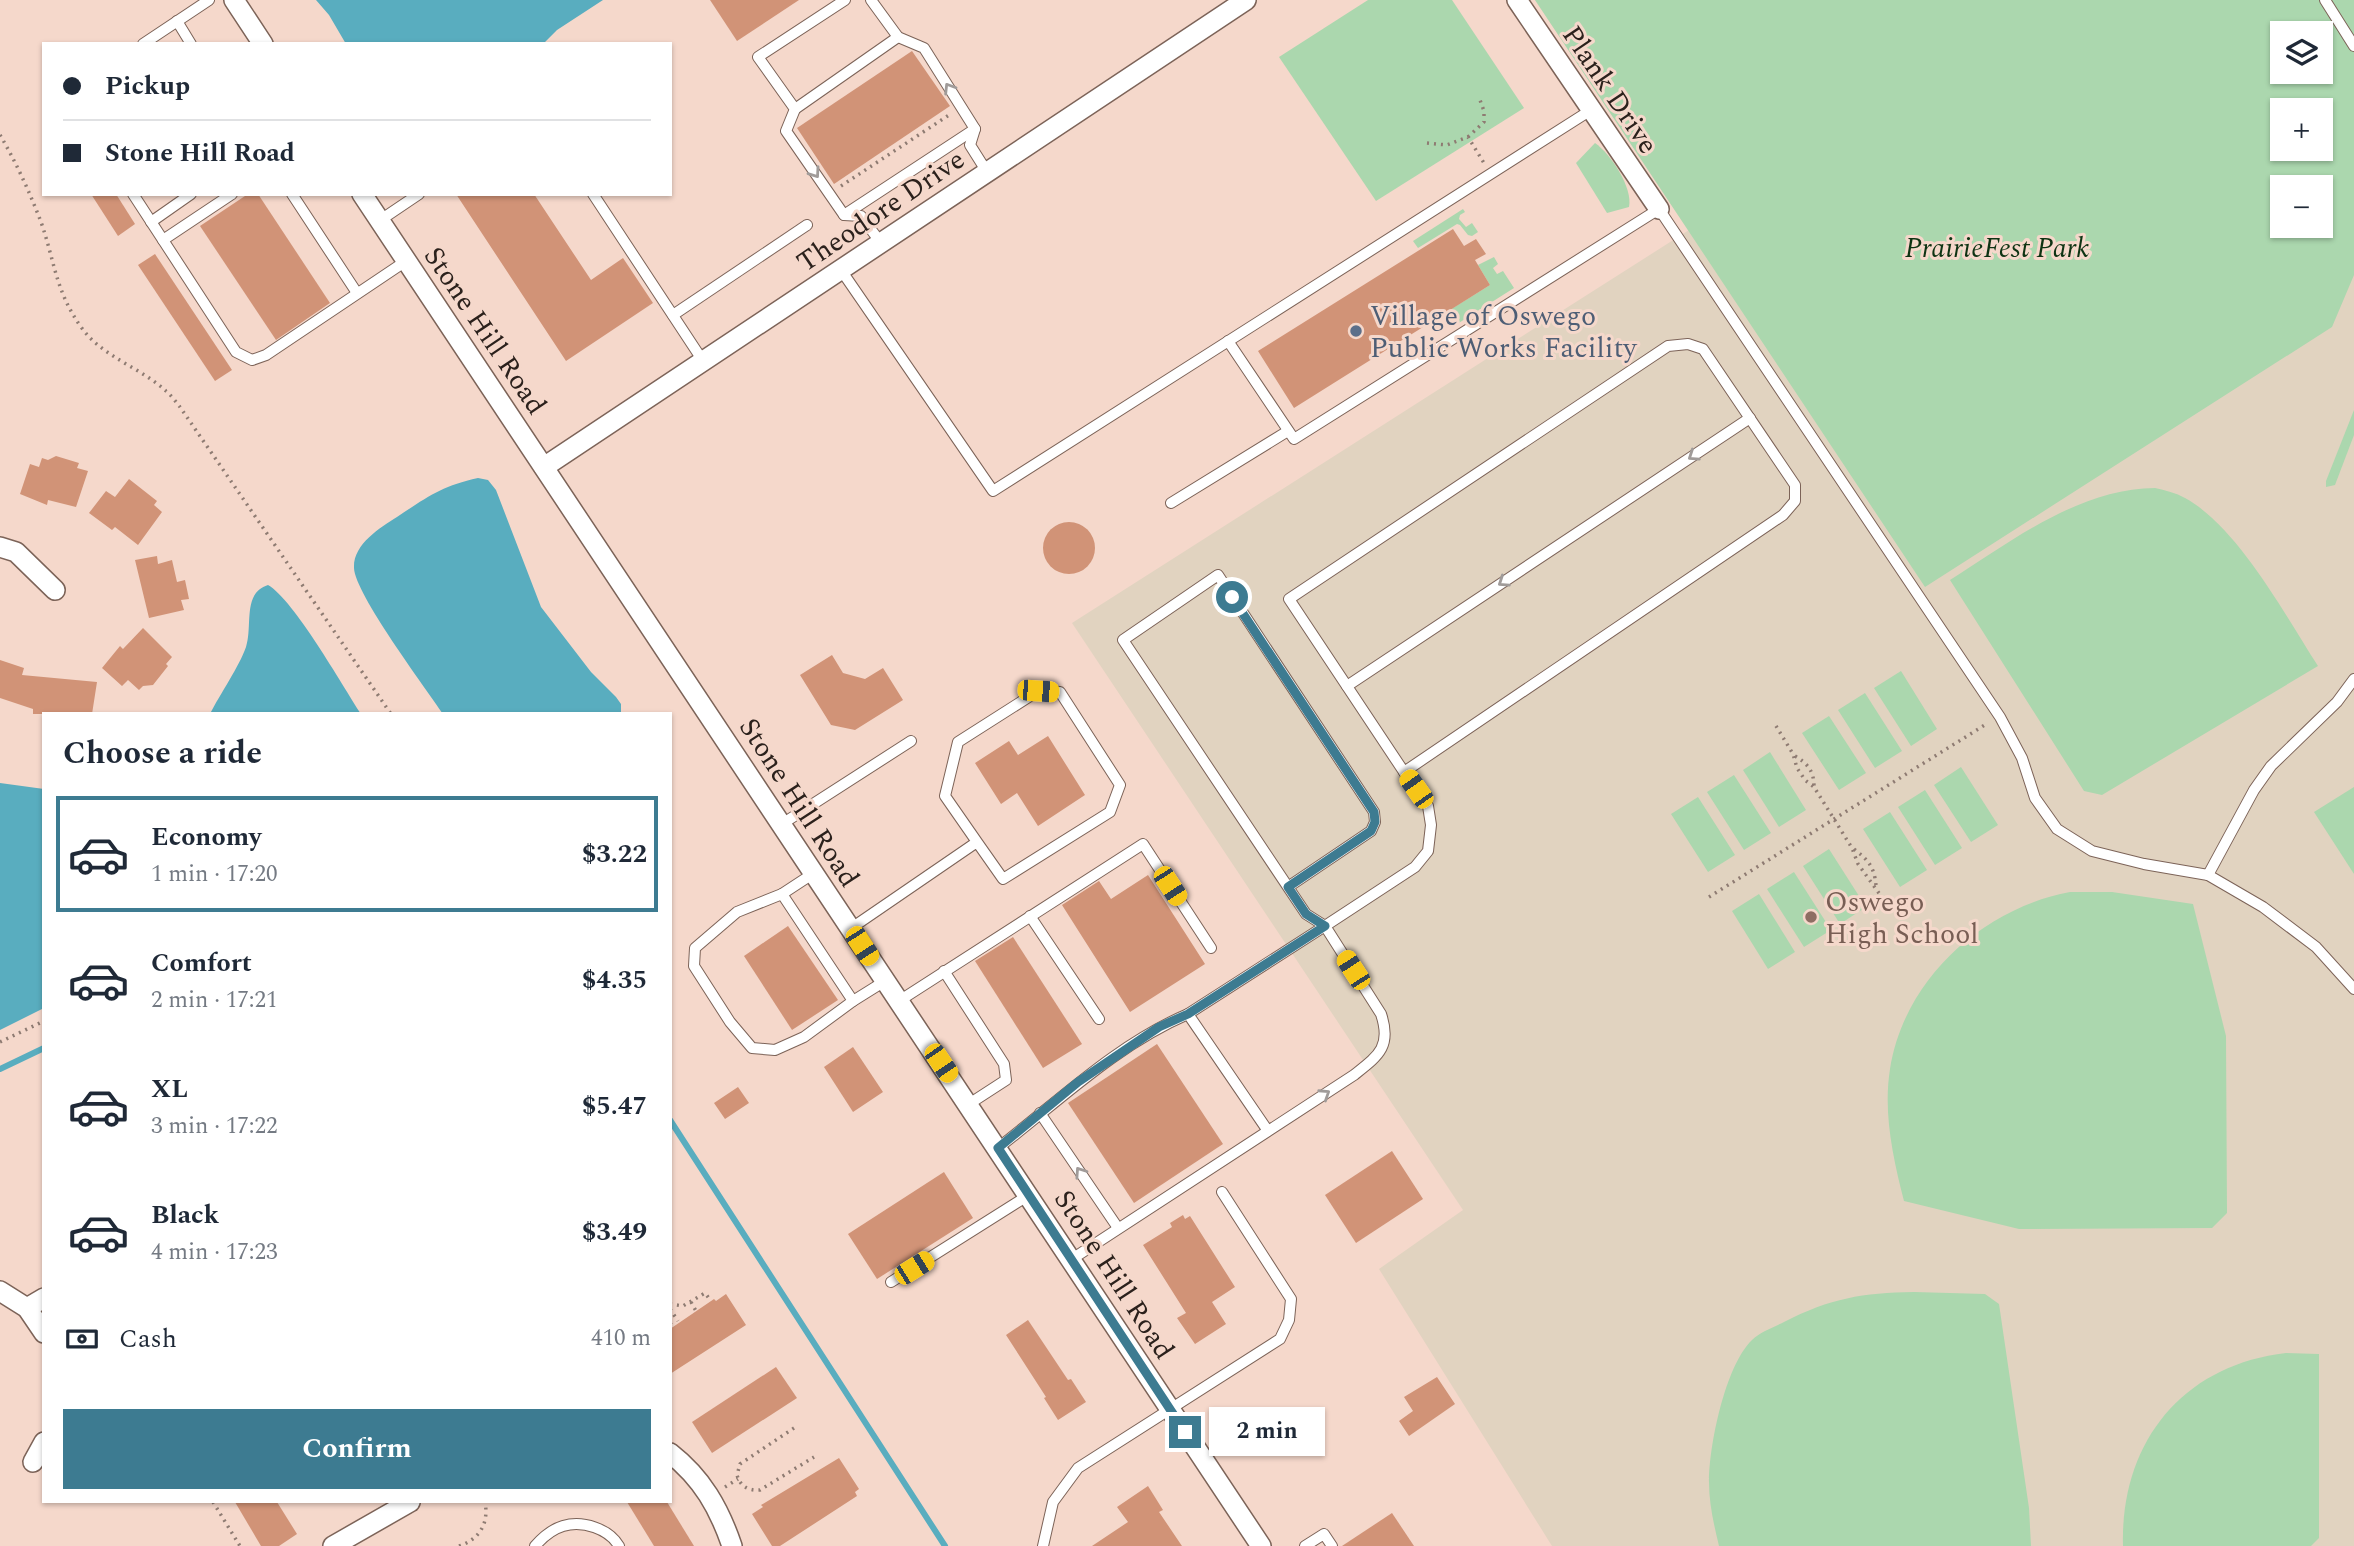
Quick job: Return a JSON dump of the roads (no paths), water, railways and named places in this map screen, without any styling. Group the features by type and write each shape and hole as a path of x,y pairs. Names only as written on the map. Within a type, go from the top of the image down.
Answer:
{"street":[{"path":"234,0 262,42"},
{"name":"Theodore Drive","path":"544,467 987,172 1224,6 1246,0"},
{"name":"Plank Drive","path":"1517,0 1659,209"},
{"name":"Stone Hill Road","path":"363,196 1261,1546"},
{"path":"0,547 16,552 55,590"},
{"path":"0,1291 35,1303 42,1326"},
{"path":"33,1462 42,1446"},
{"path":"672,1454 696,1476 712,1499 732,1546"},
{"path":"333,1546 408,1503"}],"lane":[{"path":"146,42 209,0"},
{"path":"795,109 758,57 845,0"},
{"path":"871,0 898,37 924,48 975,129 970,145 987,172"},
{"path":"2325,0 2354,46"},
{"path":"177,21 190,42"},
{"path":"844,215 786,131 795,109 898,37"},
{"path":"841,270 993,491 1591,110"},
{"path":"844,215 975,129"},
{"path":"134,196 236,352 251,360 267,355 407,261"},
{"path":"151,222 188,196"},
{"path":"163,240 229,196"},
{"path":"293,196 357,293"},
{"path":"379,221 416,196"},
{"path":"594,196 703,361"},
{"path":"1228,341 1294,439 1659,209 2000,717 2022,758 2035,798 2057,829 2092,850 2144,864 2208,875 2263,907 2316,947 2354,989"},
{"path":"844,215 861,216 881,243"},
{"path":"673,315 807,225"},
{"path":"998,1148 1078,1082 1159,1027 1188,1014 1415,867 1428,850 1431,825 1428,806 1404,772 1289,600 1668,346 1688,344 1703,349 1795,485 1795,501 1783,515 1404,772"},
{"path":"1347,686 1749,418"},
{"path":"1171,503 1288,431"},
{"path":"1072,1259 1354,1075 1378,1056 1384,1044 1386,1030 1381,1014 1325,926 1306,914 1123,640 1217,575 1374,812 1375,822 1371,831 1288,887"},
{"path":"2208,875 2254,790 2271,766 2337,702 2354,679"},
{"path":"1038,691 1060,692 1120,785 1110,812 1003,879 977,842 945,796 958,742 1038,691"},
{"path":"782,824 911,741"},
{"path":"850,929 977,842"},
{"path":"899,1001 1143,844 1211,948"},
{"path":"814,873 782,894 737,912 695,948 694,966 730,1022 752,1048 775,1050 804,1037 885,981"},
{"path":"782,894 853,1001"},
{"path":"1030,916 1099,1019"},
{"path":"944,971 1004,1064 1006,1080 969,1104"},
{"path":"1188,1014 1268,1131"},
{"path":"1040,1113 1118,1228"},
{"path":"1043,1546 1053,1502 1078,1468 1280,1339 1289,1320 1291,1299 1222,1192"},
{"path":"891,1282 1029,1195"},
{"path":"535,1546 564,1526 581,1525 602,1529 615,1539 619,1546"},
{"path":"1305,1546 1324,1534 1332,1546"}],"water":[{"path":"316,0 603,0 557,30 545,42 345,42 329,15"},
{"path":"478,478 488,480 496,490 541,607 591,672 616,697 621,704 621,712 442,712 378,619 357,581 354,568 358,551 383,526 426,498"},
{"path":"268,585 291,607 360,712 211,712 246,647 251,603 260,589"},
{"path":"0,783 42,789 42,1009 0,1030"}],"waterway":[{"path":"0,1069 42,1049"},
{"path":"672,1123 945,1546"}],"place":[{"name":"Village of Oswego Public Works Facility","path":"1356,331"},
{"name":"Oswego High School","path":"1811,917"}],"park label":[{"name":"PrairieFest Park","path":"1997,247"}]}
